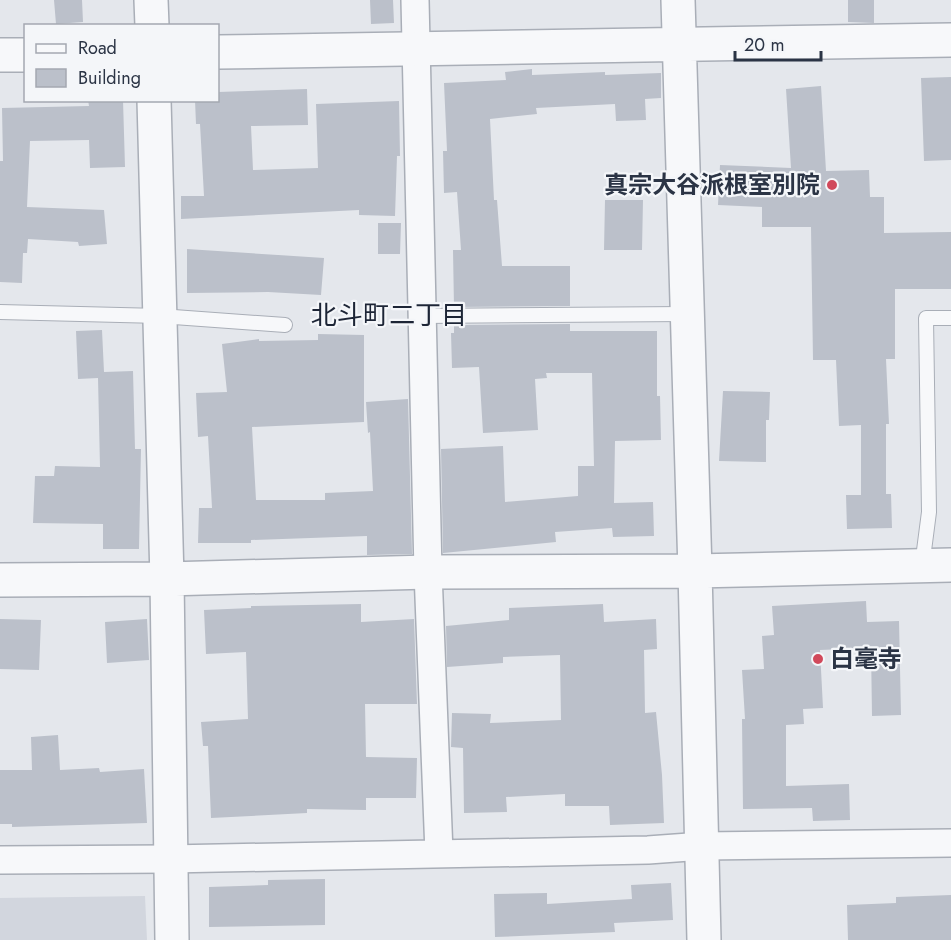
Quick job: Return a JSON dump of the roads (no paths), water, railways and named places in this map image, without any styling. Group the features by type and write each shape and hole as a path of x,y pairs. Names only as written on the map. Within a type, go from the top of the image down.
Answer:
{"street":[{"path":"151,0 152,24"},
{"path":"415,0 428,572 438,853"},
{"path":"678,0 696,571 704,940"},
{"path":"219,52 951,40"},
{"path":"0,55 24,55"},
{"path":"154,102 167,579 172,940"},
{"path":"0,580 936,566"},
{"path":"0,860 170,859 648,850 703,846 951,843"}],"lane":[{"path":"0,312 160,316 285,325"},
{"path":"422,315 688,314"},
{"path":"936,566 929,512 926,318 951,318"}],"place":[{"name":"真宗大谷派根室別院","path":"832,185"},
{"name":"白毫寺","path":"818,659"}],"district":[{"name":"北斗町二丁目","path":"389,315"}]}
